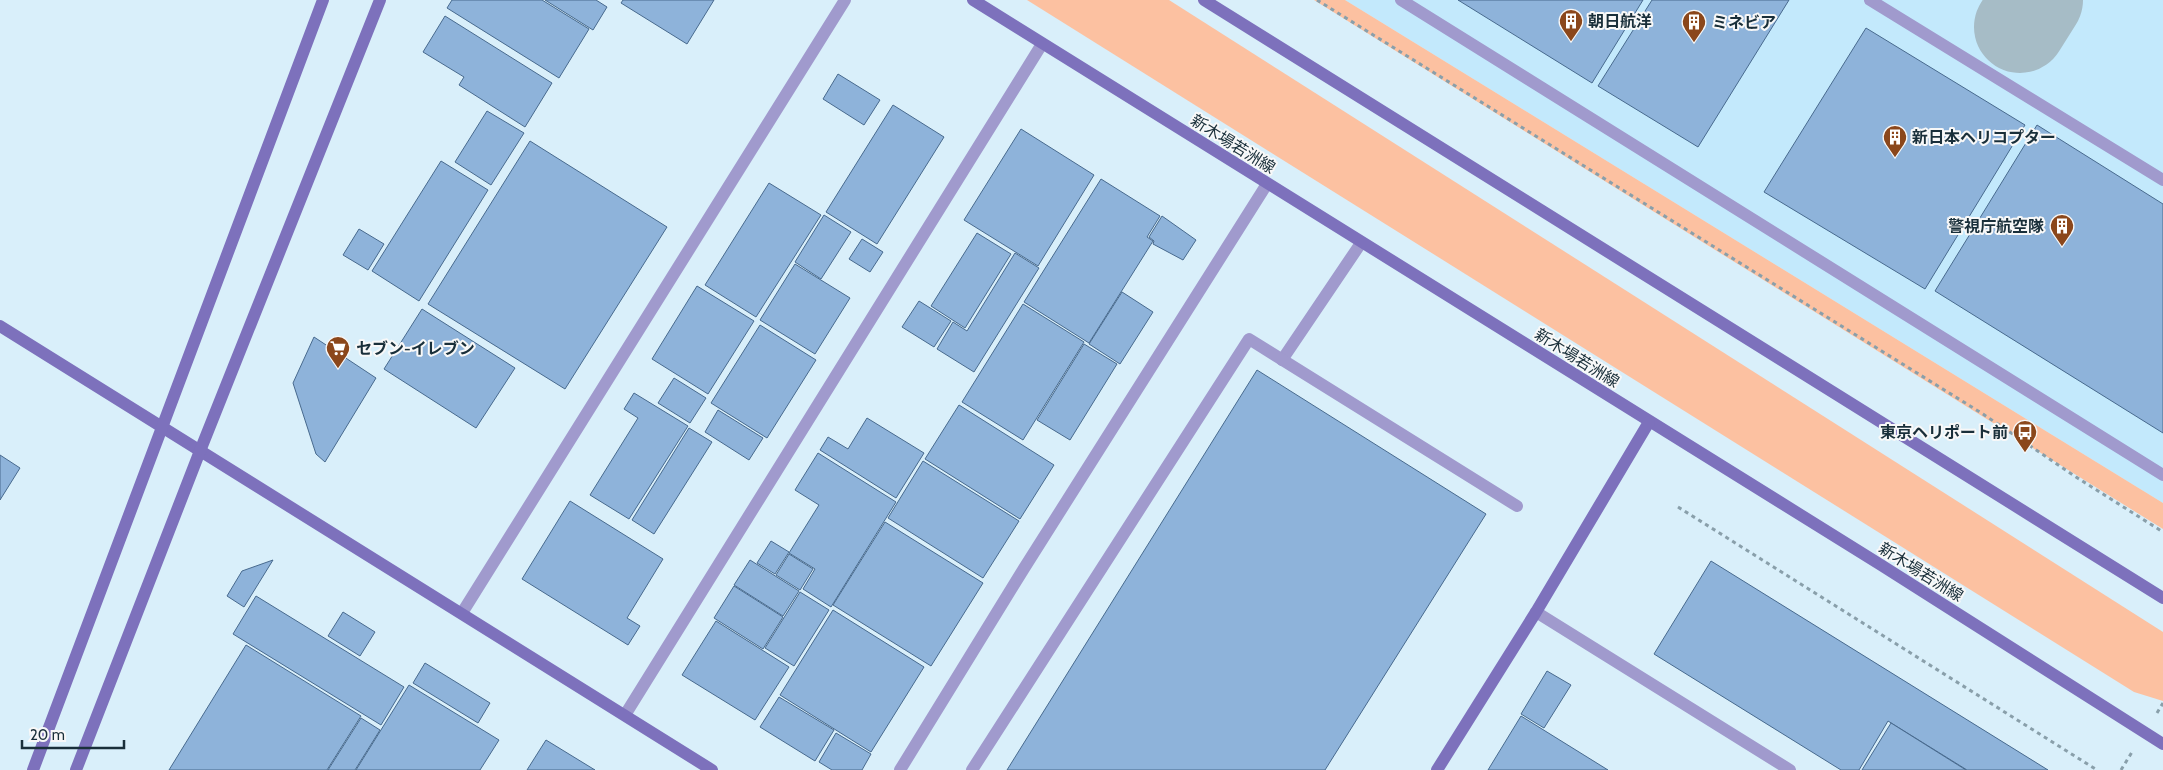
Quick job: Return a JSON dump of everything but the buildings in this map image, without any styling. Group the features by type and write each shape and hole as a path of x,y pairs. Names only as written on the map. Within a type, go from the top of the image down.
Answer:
{"street":[{"path":"33,770 323,0"},
{"path":"76,770 200,451 380,0"},
{"path":"462,614 845,0"},
{"name":"新木場若洲線","path":"973,0 1881,565 2163,744"},
{"path":"1204,0 2163,598"},
{"path":"1401,0 2163,475"},
{"path":"1870,0 2163,180"},
{"path":"625,716 1042,44"},
{"path":"900,770 1023,570 1267,184"},
{"path":"1282,360 1361,243"},
{"path":"0,326 712,770"},
{"path":"972,770 1249,339 1517,506"},
{"path":"1437,770 1536,612 1649,422"},
{"path":"1536,612 1790,770"}],"path":[{"path":"1317,0 1984,414 2076,477 2163,532"},
{"path":"1678,507 2097,770"}],"shaded area":[{"path":"1027,0 1169,0 2163,632 2163,701 2134,692"},
{"path":"1314,0 1345,0 2163,503 2163,529"},
{"path":"1345,0 2163,0 2163,503"}],"taxiway":[{"path":"2020,27 2037,0"}],"place":[{"name":"朝日航洋","path":"1571,42"},
{"name":"ミネビア","path":"1694,43"},
{"name":"新日本ヘリコプター","path":"1895,158"},
{"name":"警視庁航空隊","path":"2062,247"},
{"name":"セブン-イレブン","path":"338,369"},
{"name":"東京ヘリポート前","path":"2025,453"}]}
